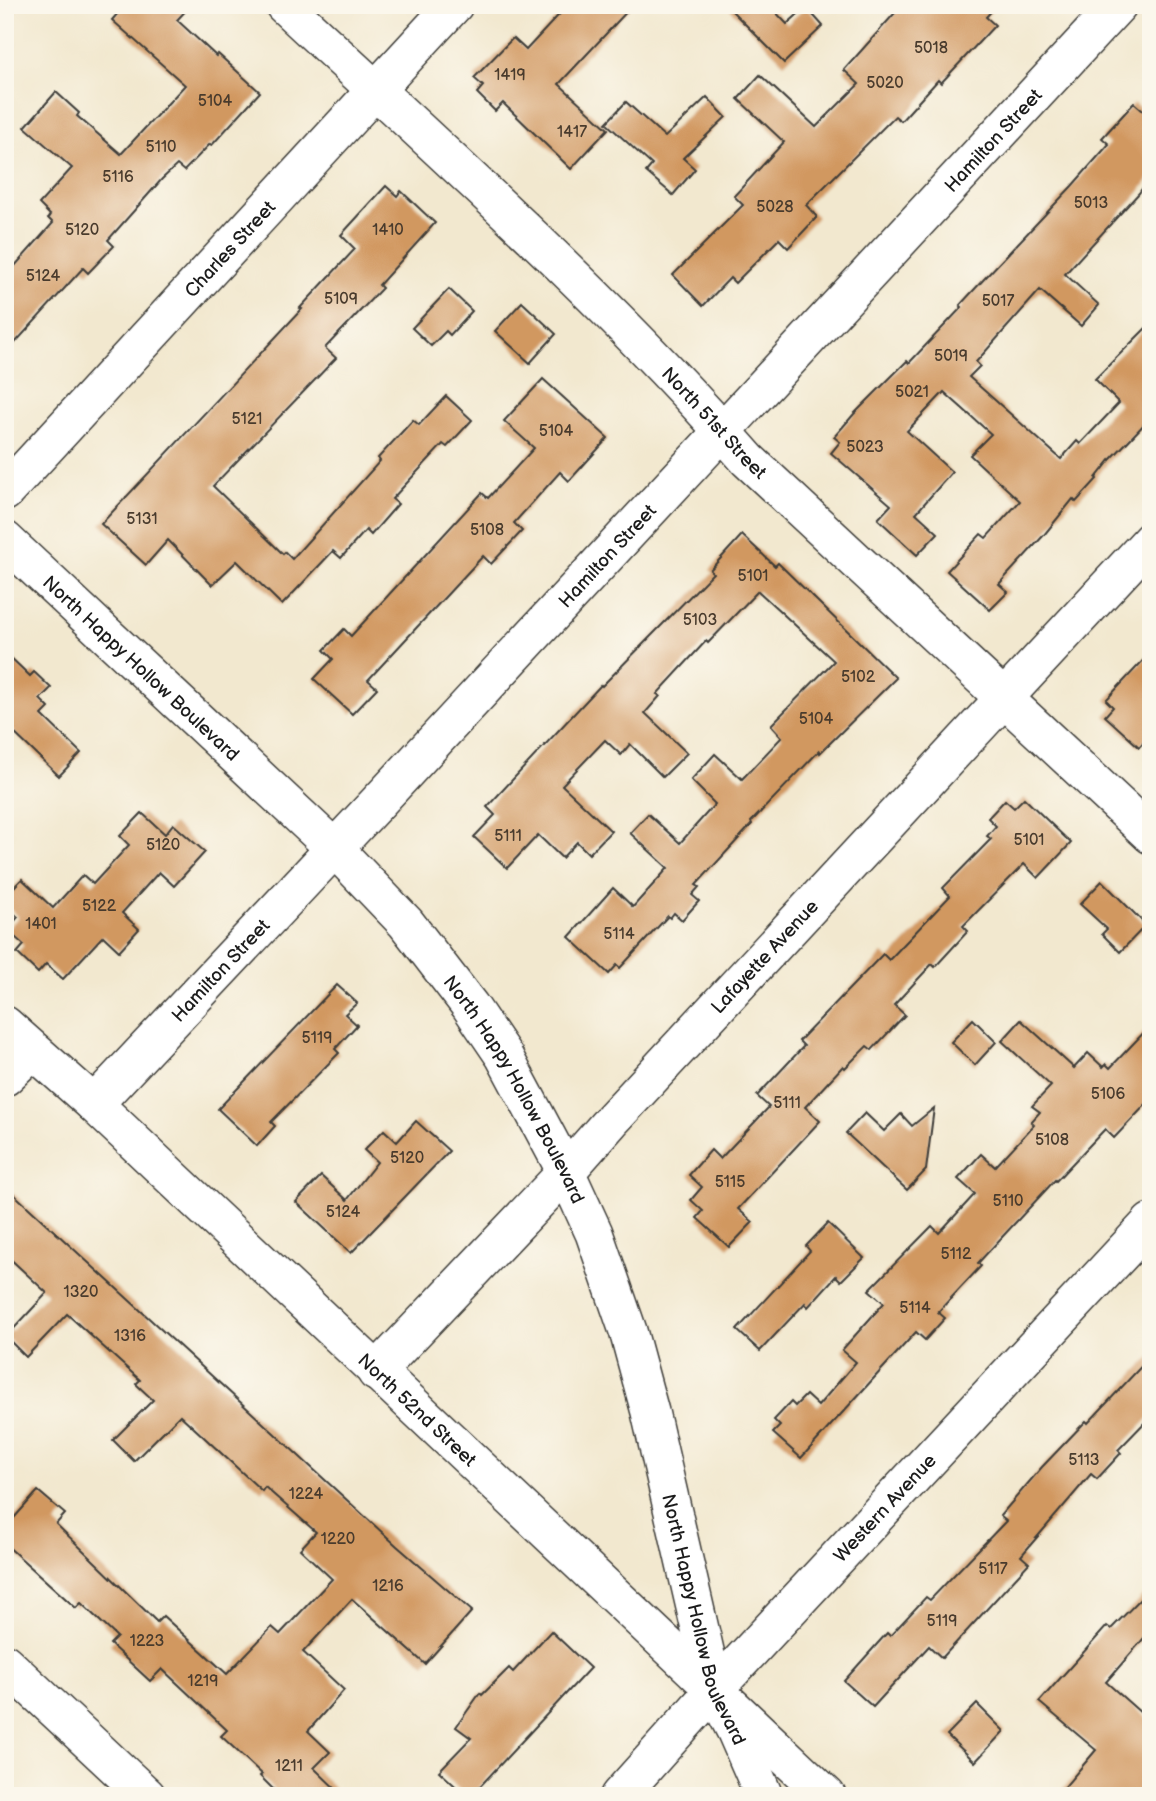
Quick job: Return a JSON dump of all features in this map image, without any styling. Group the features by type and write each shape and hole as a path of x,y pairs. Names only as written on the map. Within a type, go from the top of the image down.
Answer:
{"street":[{"name":"North 51st Street","path":"284,5 549,254 688,391 748,460 1151,835"},
{"name":"Charles Street","path":"5,492 454,5"},
{"name":"Hamilton Street","path":"94,1104 335,849 1118,5"},
{"name":"North Happy Hollow Boulevard","path":"5,540 335,849 406,923 471,1006 504,1056 566,1172 594,1233 628,1331 650,1412 715,1690 764,1796"},
{"name":"Lafayette Avenue","path":"376,1372 566,1172 1151,540"},
{"name":"North 52nd Street","path":"5,1025 94,1104 827,1796"},
{"path":"5,1077 32,1051"},
{"name":"Western Avenue","path":"619,1796 1151,1222"},
{"path":"5,1663 146,1796"}],"building":[{"path":"125,5 191,5 177,20 260,92 212,145 184,171 177,165 162,179 108,240 114,246 88,273 83,268 5,354 5,277 53,223 48,218 50,215 39,204 72,168 25,127 56,92 79,113 77,116 121,154 185,85 112,20"},
{"path":"568,5 633,5 559,84 608,129 571,169 503,103 495,111 477,93 483,86 474,78 513,38 526,50"},
{"path":"726,5 769,5 787,24 806,7 823,26 784,63"},
{"path":"902,5 997,5 986,17 995,25 941,83 938,80 901,121 895,116 806,205 817,217 788,248 779,239 735,283 730,278 703,306 673,275 743,205 734,196 784,142 738,99 760,75 816,127 859,84 844,70"},
{"path":"707,97 726,117 683,158 695,169 673,195 646,172 652,165 606,123 626,102 665,137"},
{"path":"1134,103 1151,118 1151,176 1139,193 1065,274 1099,305 1081,326 1040,290 976,362 980,366 969,377 1061,459 1077,441 1080,444 1119,403 1095,379 1151,323 1151,417 1111,459 1076,502 1073,499 999,584 1008,592 990,610 947,571 981,534 986,538 1020,501 970,455 991,434 944,392 907,431 952,472 916,513 938,533 917,555 878,519 891,505 831,453 840,442 834,437 907,361 909,363 1072,186 1109,144 1102,138"},
{"path":"386,186 397,196 401,191 435,223 379,285 382,288 325,348 336,358 213,486 283,554 285,552 292,559 413,420 419,425 446,396 472,420 447,447 443,444 392,499 398,504 371,535 366,530 341,558 333,551 282,605 237,561 212,585 168,540 146,565 101,524 355,249 341,235"},
{"path":"449,289 472,311 450,335 446,331 431,346 412,328"},
{"path":"522,302 556,334 530,363 495,331"},
{"path":"543,379 608,438 569,481 560,472 514,523 522,531 491,564 483,556 368,680 377,688 352,714 314,679 333,659 324,650 344,629 351,636 482,493 488,498 534,448 504,421"},
{"path":"742,535 775,566 778,563 896,678 820,753 819,751 751,822 696,885 699,887 692,895 699,901 682,920 674,913 670,918 668,916 620,968 617,965 609,974 569,937 613,888 633,907 668,868 630,833 648,814 680,843 715,804 691,780 715,754 742,779 782,737 771,725 834,661 758,591 708,643 706,641 657,694 660,696 645,713 687,753 663,777 630,744 621,755 605,740 562,785 611,831 589,854 577,842 562,858 538,835 507,868 474,837 495,815 487,807 601,685 713,573 710,570"},
{"path":"5,652 30,676 34,672 51,688 40,699 49,708 42,715 81,753 59,776 10,729 5,734"},
{"path":"1151,652 1151,734 1139,747 1105,716 1113,707 1106,700"},
{"path":"1024,798 1071,843 1038,878 1024,864 963,926 968,931 935,967 932,964 894,1005 905,1015 872,1050 867,1046 845,1068 843,1066 805,1107 820,1121 738,1209 753,1222 729,1247 697,1218 703,1211 691,1200 702,1187 689,1175 711,1150 720,1159 769,1107 757,1096 804,1046 799,1041 883,954 889,960 950,896 943,888 991,839 987,836 996,826 988,818 1005,800 1014,808"},
{"path":"142,813 165,834 173,824 205,852 174,886 159,872 122,913 139,929 119,951 103,936 63,979 46,964 38,973 17,953 24,945 7,930 18,917 5,905 5,896 22,879 53,908 83,875 93,884 129,845 120,836"},
{"path":"1102,881 1146,925 1120,952 1102,934 1107,929 1080,904"},
{"path":"337,985 357,1003 345,1014 357,1025 335,1049 339,1053 271,1122 275,1126 257,1146 218,1109"},
{"path":"973,1019 996,1042 975,1065 951,1042"},
{"path":"1021,1020 1074,1068 1088,1053 1103,1067 1106,1064 1110,1068 1151,1025 1151,1099 1114,1138 1105,1129 1055,1180 978,1263 981,1266 938,1312 945,1318 925,1340 916,1332 801,1458 773,1433 780,1426 774,1420 791,1402 795,1406 806,1395 818,1406 856,1362 842,1350 884,1303 869,1290 932,1226 939,1233 975,1194 958,1179 981,1154 995,1167 1034,1125 1031,1122 1040,1112 1032,1106 1051,1086 1002,1041"},
{"path":"934,1108 926,1170 907,1190 846,1133 865,1113 884,1131 901,1114 912,1126"},
{"path":"416,1121 449,1151 351,1253 296,1202 321,1176 347,1200 377,1162 364,1150 384,1130 397,1142"},
{"path":"5,1186 397,1546 472,1611 425,1664 352,1599 303,1652 344,1690 308,1731 330,1752 314,1768 343,1796 280,1796 260,1776 262,1774 221,1736 227,1730 162,1669 150,1681 110,1644 117,1637 81,1603 76,1608 5,1544 5,1528 38,1491 65,1514 56,1524 157,1622 163,1616 227,1674 272,1627 280,1634 332,1579 300,1549 316,1532 265,1487 262,1491 180,1415 134,1461 113,1440 153,1400 136,1384 140,1380 67,1314 26,1357 6,1337 47,1293 5,1254"},
{"path":"828,1223 864,1258 841,1281 836,1276 808,1307 805,1303 760,1351 737,1330 810,1251 806,1246"},
{"path":"1151,1356 1151,1416 1118,1450 1121,1453 1097,1479 1091,1474 1021,1556 1029,1563 942,1658 929,1646 873,1707 844,1681 887,1633 890,1636 926,1597 930,1600 1006,1521 1000,1516 1042,1467"},
{"path":"1151,1588 1151,1630 1106,1682 1151,1722 1151,1796 1057,1796 1096,1750 1039,1702 1107,1626 1111,1629"},
{"path":"551,1631 590,1668 471,1796 466,1796 439,1771 471,1738 456,1727 480,1693 482,1695 509,1668 513,1672"},
{"path":"977,1704 1004,1731 975,1762 947,1735"}]}
